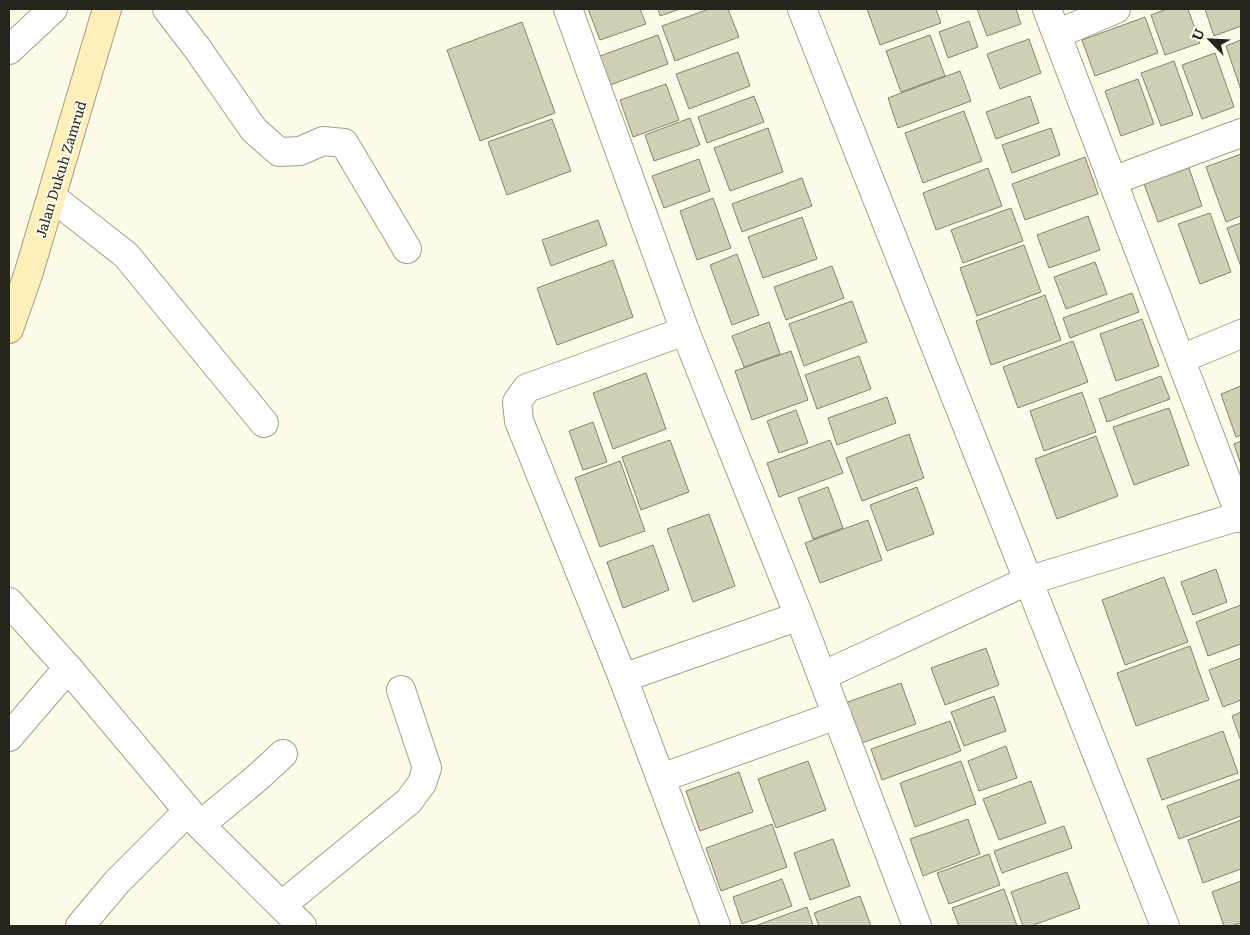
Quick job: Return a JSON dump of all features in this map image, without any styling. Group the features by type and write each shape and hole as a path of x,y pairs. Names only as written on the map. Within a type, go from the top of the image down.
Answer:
{"street":[{"path":"9,50 52,9"},
{"name":"Jalan Dukuh Zamrud","path":"9,329 28,275 107,9"},
{"path":"167,9 197,48 254,130 279,152 300,151 323,142 344,143 407,249"},
{"path":"568,9 685,331 800,616 917,926"},
{"path":"802,9 1165,926"},
{"path":"822,676 1027,581 1241,517 1047,9"},
{"path":"1057,34 1116,9"},
{"path":"1112,181 1241,133"},
{"path":"52,196 126,255 264,423"},
{"path":"685,331 527,388 517,402 519,421 623,678 716,926"},
{"path":"1180,359 1241,334"},
{"path":"9,602 68,668 194,818 302,926"},
{"path":"623,678 800,616"},
{"path":"9,736 68,668"},
{"path":"282,905 409,801 422,783 426,768 401,690"},
{"path":"661,778 837,715"},
{"path":"80,926 116,882 194,818 257,778 283,754"}],"building":[{"path":"588,9 640,9 646,24 600,40"},
{"path":"658,9 680,9 660,16"},
{"path":"709,9 728,9 739,37 675,61 662,26"},
{"path":"867,9 936,9 941,23 880,45"},
{"path":"977,9 1016,9 1021,24 987,36"},
{"path":"1167,9 1188,9 1200,43 1165,55 1151,15"},
{"path":"1205,9 1241,9 1241,26 1214,36"},
{"path":"1145,17 1158,53 1095,76 1082,40"},
{"path":"969,21 978,47 948,58 939,32"},
{"path":"522,22 555,113 480,141 447,50"},
{"path":"658,35 668,64 610,85 600,56"},
{"path":"930,35 945,76 901,92 886,51"},
{"path":"1029,39 1041,73 1000,89 987,54"},
{"path":"1241,40 1241,90 1226,46"},
{"path":"738,52 750,86 689,109 676,74"},
{"path":"1215,53 1234,107 1202,119 1182,65"},
{"path":"1174,61 1193,115 1161,126 1141,73"},
{"path":"960,71 971,101 898,128 888,98"},
{"path":"1138,79 1154,124 1121,136 1105,91"},
{"path":"666,84 679,120 633,137 620,100"},
{"path":"754,96 764,122 707,143 698,117"},
{"path":"1030,96 1039,123 996,139 986,112"},
{"path":"964,111 982,161 923,183 905,133"},
{"path":"690,118 700,145 654,161 645,135"},
{"path":"552,119 571,171 507,195 488,142"},
{"path":"768,128 783,172 730,191 714,148"},
{"path":"1051,128 1060,155 1012,173 1002,145"},
{"path":"1241,154 1241,216 1226,222 1206,167"},
{"path":"1085,157 1098,194 1025,220 1012,184"},
{"path":"699,159 710,191 664,208 652,176"},
{"path":"988,168 1002,206 936,230 923,193"},
{"path":"1189,168 1202,206 1158,222 1144,184"},
{"path":"802,178 812,206 742,232 732,204"},
{"path":"713,198 731,248 697,260 680,211"},
{"path":"1011,208 1023,241 963,263 951,230"},
{"path":"1210,213 1231,272 1200,284 1178,224"},
{"path":"1088,216 1100,250 1049,268 1037,235"},
{"path":"802,217 817,259 763,278 748,237"},
{"path":"598,220 607,245 551,266 542,240"},
{"path":"1241,223 1241,267 1227,228"},
{"path":"1024,245 1041,292 977,316 960,268"},
{"path":"737,254 759,315 732,325 710,265"},
{"path":"613,260 633,317 557,345 537,288"},
{"path":"1095,262 1107,294 1066,309 1054,277"},
{"path":"832,266 844,298 786,320 774,287"},
{"path":"1132,293 1139,312 1070,338 1063,318"},
{"path":"1045,295 1061,340 991,365 976,321"},
{"path":"852,301 867,342 804,366 789,324"},
{"path":"1142,319 1159,366 1116,381 1100,334"},
{"path":"769,322 780,354 744,367 732,336"},
{"path":"1073,341 1088,382 1018,408 1003,367"},
{"path":"791,351 808,400 752,420 735,371"},
{"path":"859,356 871,389 817,409 805,375"},
{"path":"646,373 666,429 613,449 593,393"},
{"path":"1161,376 1170,399 1107,422 1099,399"},
{"path":"1241,386 1241,435 1236,437 1221,394"},
{"path":"1082,392 1096,432 1044,451 1030,411"},
{"path":"887,397 896,423 837,445 828,418"},
{"path":"1169,408 1189,465 1134,485 1113,427"},
{"path":"796,410 808,443 779,453 767,421"},
{"path":"593,422 607,462 583,470 569,431"},
{"path":"909,434 924,478 862,501 846,458"},
{"path":"1096,436 1118,496 1057,519 1035,459"},
{"path":"670,440 689,492 641,510 622,457"},
{"path":"830,440 843,473 779,497 767,463"},
{"path":"1241,441 1241,465 1234,444"},
{"path":"620,461 645,531 600,547 575,478"},
{"path":"828,487 843,528 813,539 798,498"},
{"path":"917,487 934,534 887,551 870,505"},
{"path":"709,514 735,586 693,602 667,529"},
{"path":"868,520 882,560 820,583 805,543"},
{"path":"653,545 669,590 623,608 607,562"},
{"path":"1216,569 1227,602 1193,615 1181,582"},
{"path":"1164,577 1188,642 1125,665 1102,600"},
{"path":"1241,605 1241,644 1208,656 1196,622"},
{"path":"1190,646 1209,700 1136,726 1117,673"},
{"path":"986,648 999,685 945,705 931,668"},
{"path":"1241,658 1241,700 1223,707 1209,670"},
{"path":"901,683 916,724 859,744 845,703"},
{"path":"994,696 1006,731 964,746 951,712"},
{"path":"1241,712 1241,741 1232,716"},
{"path":"950,721 961,751 882,780 871,749"},
{"path":"1223,731 1238,773 1162,800 1147,759"},
{"path":"1006,746 1017,778 979,791 968,761"},
{"path":"808,761 826,810 776,828 758,779"},
{"path":"961,761 976,804 915,827 900,783"},
{"path":"739,772 753,812 700,831 686,791"},
{"path":"1241,779 1241,816 1179,839 1167,806"},
{"path":"1031,781 1046,823 999,840 983,799"},
{"path":"968,819 980,854 923,876 910,839"},
{"path":"1241,820 1241,869 1203,883 1188,840"},
{"path":"772,824 787,867 721,891 706,848"},
{"path":"1064,826 1072,848 1002,873 994,851"},
{"path":"833,839 850,886 810,900 794,853"},
{"path":"989,854 1000,885 949,904 937,873"},
{"path":"1067,872 1080,908 1031,926 1023,926 1011,892"},
{"path":"782,879 792,906 742,924 733,897"},
{"path":"1241,881 1241,923 1224,926 1212,892"},
{"path":"1004,889 1017,926 959,926 952,908"},
{"path":"860,896 871,926 819,926 814,913"},
{"path":"807,907 813,926 755,926"}]}
